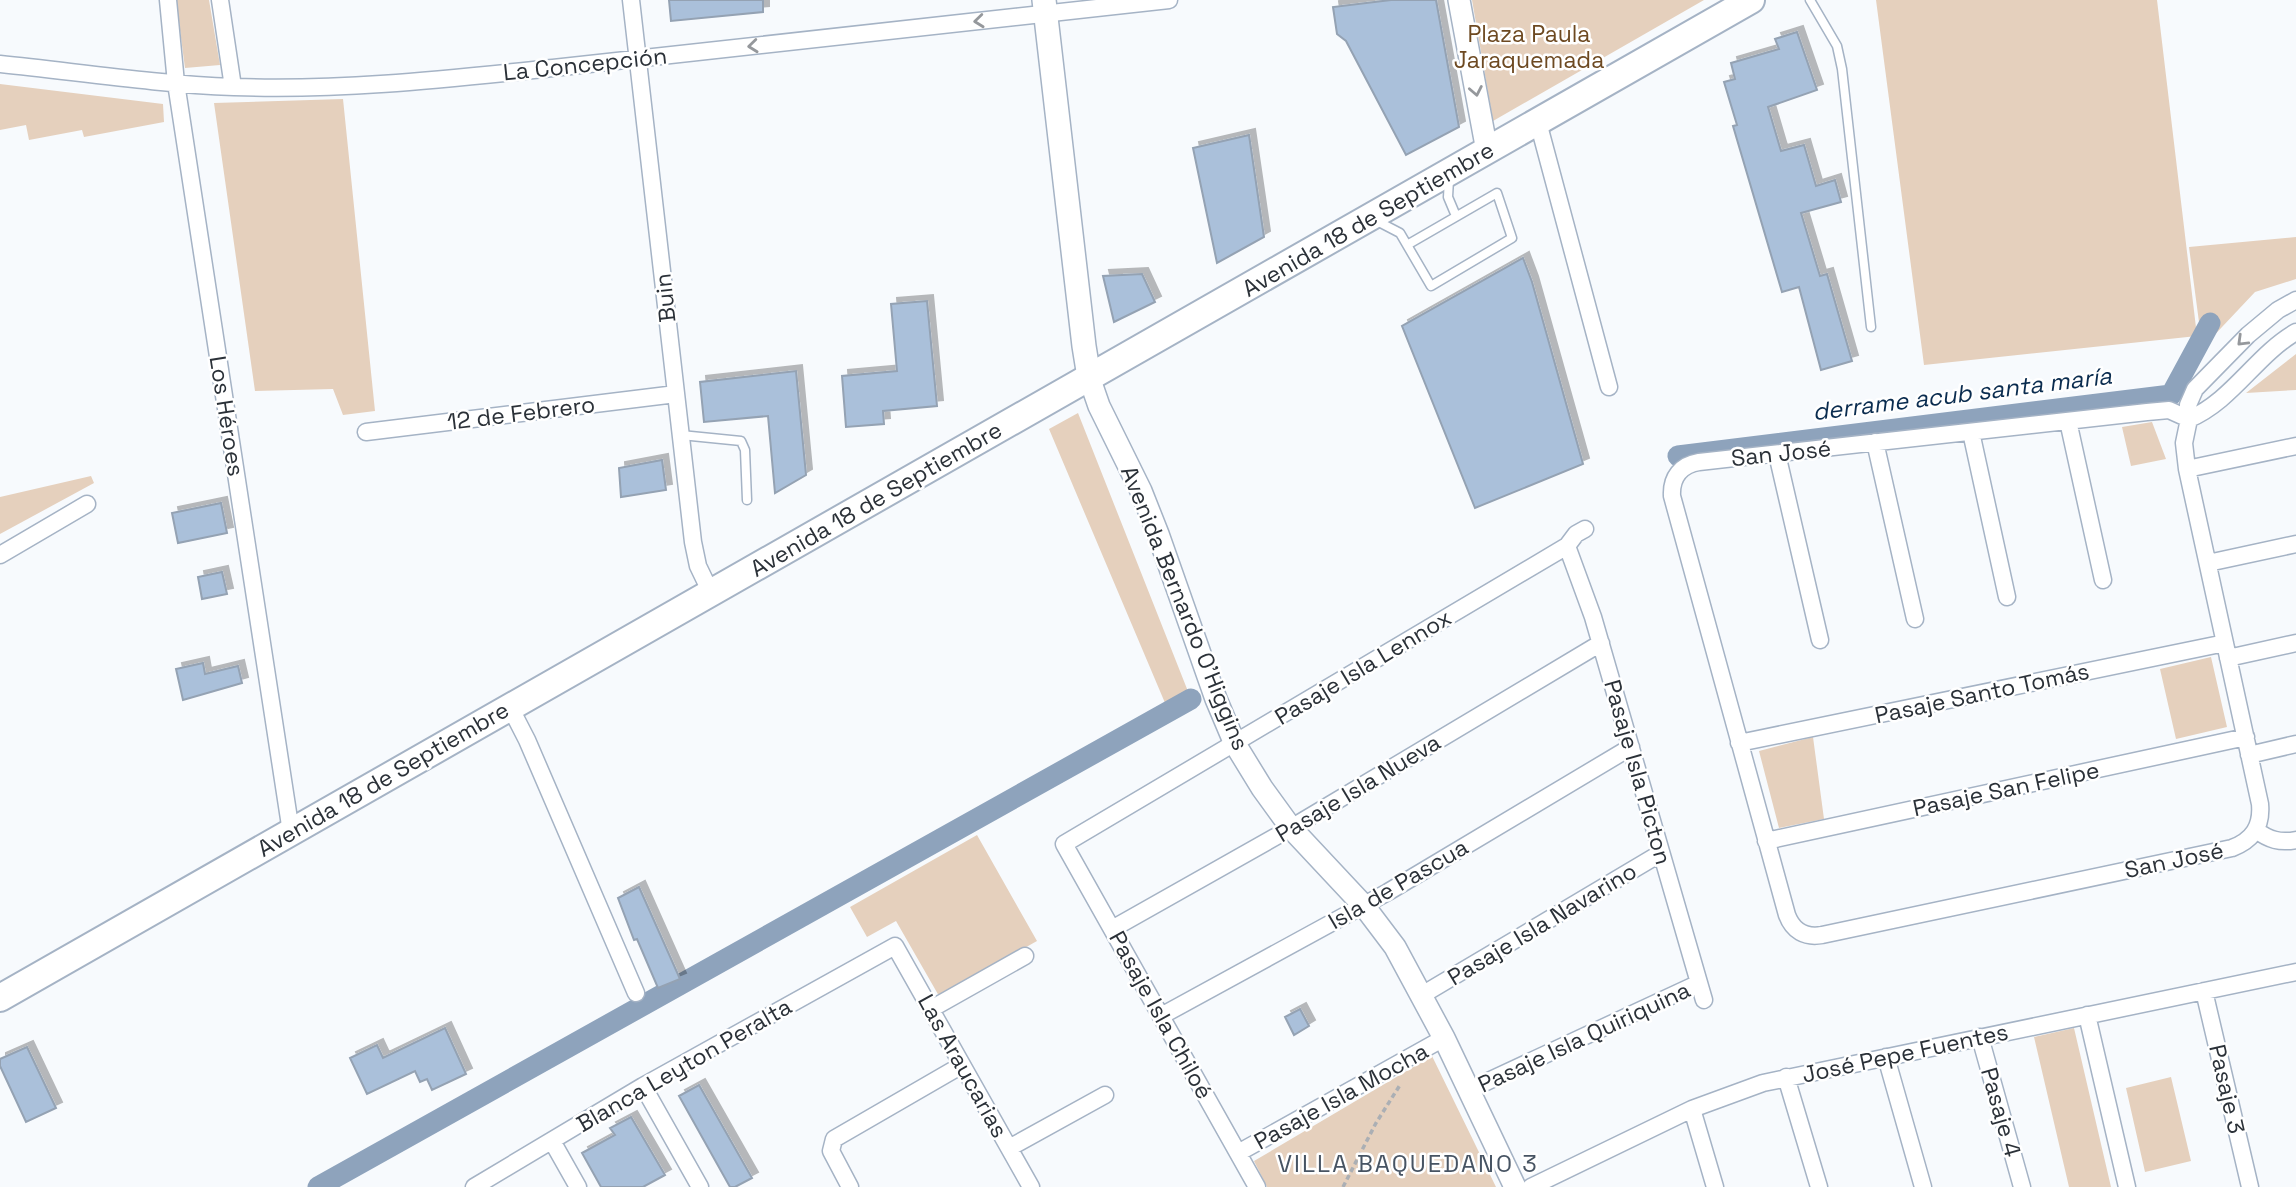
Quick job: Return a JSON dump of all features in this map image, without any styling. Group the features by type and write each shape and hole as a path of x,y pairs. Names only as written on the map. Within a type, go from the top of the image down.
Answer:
{"main road":[{"name":"Avenida 18 de Septiembre","path":"0,998 1751,0"},
{"name":"Avenida Bernardo O'Higgins","path":"1045,7 1089,377"}],"street":[{"name":"Los Héroes","path":"168,0 176,83 290,832"},
{"path":"220,0 233,87"},
{"name":"Buin","path":"631,0 695,555 711,593"},
{"name":"La Concepción","path":"0,64 176,83 233,87 313,87 403,82 639,59 1045,7 1169,0"},
{"path":"1459,0 1487,151"},
{"path":"1538,122 1609,387"},
{"path":"2296,300 2261,323 2195,389 2188,405 2189,419 2184,443 2260,804 2260,822 2256,830 2281,842 2296,840"},
{"path":"2189,419 2214,405 2270,351 2296,332"},
{"name":"Avenida Bernardo O'Higgins","path":"1089,377 1098,405 1135,479 1158,534 1235,744 1291,828 1364,905 1395,947 1444,1038 1515,1187"},
{"name":"12 de Febrero","path":"366,432 676,394"},
{"name":"San José","path":"2189,419 2177,412 2161,410 1691,464 1677,473 1671,488 1672,496 1789,922 1800,933 1815,936 2232,848 2250,838 2256,830"},
{"path":"2068,421 2103,580"},
{"path":"1971,432 2007,597"},
{"path":"1875,442 1915,619"},
{"path":"2188,470 2296,446"},
{"path":"1777,454 1820,640"},
{"path":"0,555 88,504"},
{"name":"Pasaje Isla Lennox","path":"1064,844 1567,546 1576,534 1585,529"},
{"path":"2208,564 2296,544"},
{"name":"Pasaje Isla Picton","path":"1567,546 1585,590 1601,643 1704,1000"},
{"name":"Pasaje Isla Nueva","path":"1112,929 1291,828 1601,643"},
{"name":"Pasaje Santo Tomás","path":"1739,743 2227,651 2296,643"},
{"path":"510,707 527,740 636,993"},
{"name":"Pasaje San Felipe","path":"1766,841 2246,737"},
{"path":"2249,755 2296,744"},
{"name":"Isla de Pascua","path":"1161,1016 1364,905 1631,747"},
{"name":"Pasaje Isla Chiloé","path":"1064,844 1257,1187"},
{"name":"Pasaje Isla Navarino","path":"1422,995 1661,853"},
{"name":"Las Araucarias","path":"895,946 1031,1187"},
{"name":"Blanca Leyton Peralta","path":"474,1187 643,1086 895,946"},
{"path":"931,1009 1025,956"},
{"name":"José Pepe Fuentes","path":"1531,1187 1692,1109 1740,1090 1787,1077 2296,972"},
{"name":"Pasaje Isla Quiriquina","path":"1469,1090 1699,983"},
{"name":"Pasaje 3","path":"2204,991 2250,1187"},
{"path":"2087,1015 2127,1187"},
{"name":"Pasaje 4","path":"1980,1037 2022,1187"},
{"name":"Pasaje Isla Mocha","path":"1238,1153 1444,1038"},
{"path":"1886,1056 1923,1187"},
{"path":"850,1187 831,1151 834,1139 962,1065"},
{"path":"1787,1077 1819,1187"},
{"path":"643,1086 700,1187"},
{"path":"1009,1148 1105,1095"},
{"path":"1692,1109 1715,1187"},
{"path":"552,1140 578,1187"}],"lane":[{"path":"1810,0 1837,46 1842,69 1871,327"},
{"path":"1450,172 1448,197 1457,216"},
{"path":"1369,218 1400,233 1407,245 1431,286 1512,238 1497,193 1407,245"},
{"path":"681,435 741,441 745,450 747,499"}],"path":[{"path":"1343,1187 1401,1082"}],"green space":[{"path":"176,0 209,0 220,65 185,68"},
{"name":"Plaza Paula Jaraquemada","path":"1472,0 1704,0 1493,121"},
{"path":"1876,0 2157,0 2197,336 1924,365"},
{"path":"0,84 163,104 164,122 84,137 82,130 29,140 26,125 0,130"},
{"path":"343,99 375,411 343,415 333,389 255,391 214,103"},
{"path":"2296,237 2296,279 2255,292 2206,344 2201,337 2189,247"},
{"path":"2296,354 2296,390 2246,393"},
{"path":"1078,413 1191,699 1168,710 1049,429"},
{"path":"2152,422 2166,459 2131,466 2122,427"},
{"path":"91,476 94,483 0,534 0,497"},
{"path":"2211,657 2227,727 2176,739 2160,669"},
{"path":"1813,737 1824,819 1779,828 1759,751"},
{"path":"977,835 1037,941 939,996 896,921 867,937 850,907"},
{"path":"2074,1028 2111,1187 2069,1187 2034,1037"},
{"path":"1432,1056 1496,1187 1267,1187 1254,1161"},
{"path":"2171,1077 2191,1161 2145,1172 2126,1088"}],"building":[{"path":"669,0 763,0 763,12 671,21"},
{"path":"1391,0 1436,0 1459,127 1406,155 1346,41 1337,34 1333,7"},
{"path":"1797,32 1817,90 1768,107 1781,151 1804,145 1816,186 1835,180 1841,202 1801,213 1820,276 1827,274 1852,361 1821,370 1799,287 1782,292 1733,126 1737,125 1724,82 1735,79 1731,63 1779,49 1775,39"},
{"path":"1249,135 1264,237 1217,263 1193,148"},
{"path":"1523,258 1583,464 1475,508 1402,326"},
{"path":"1142,274 1155,302 1114,322 1103,276"},
{"path":"927,301 937,406 883,411 884,424 846,427 842,376 897,371 891,304"},
{"path":"796,371 806,475 775,493 768,416 704,422 700,382"},
{"path":"662,460 666,490 621,497 619,468"},
{"path":"221,503 227,533 178,543 172,513"},
{"path":"222,572 227,594 202,599 198,577"},
{"path":"203,663 205,674 238,666 242,683 183,700 176,669"},
{"path":"639,887 680,979 658,988 637,939 634,940 618,898"},
{"path":"1300,1009 1309,1026 1294,1035 1285,1017"},
{"path":"445,1028 466,1074 432,1090 427,1079 420,1082 415,1071 367,1094 350,1058 377,1045 383,1058"},
{"path":"27,1047 56,1108 26,1122 0,1066 0,1059"},
{"path":"699,1085 752,1178 735,1187 730,1187 679,1096"},
{"path":"631,1117 665,1175 643,1187 601,1187 582,1153 615,1135 610,1128"}],"waterway":[{"name":"derrame acub santa maría","path":"1678,456 2171,395 2210,323"},
{"path":"318,1187 1191,699"}],"district":[{"name":"VILLA BAQUEDANO 3","path":"1408,1164"}]}
